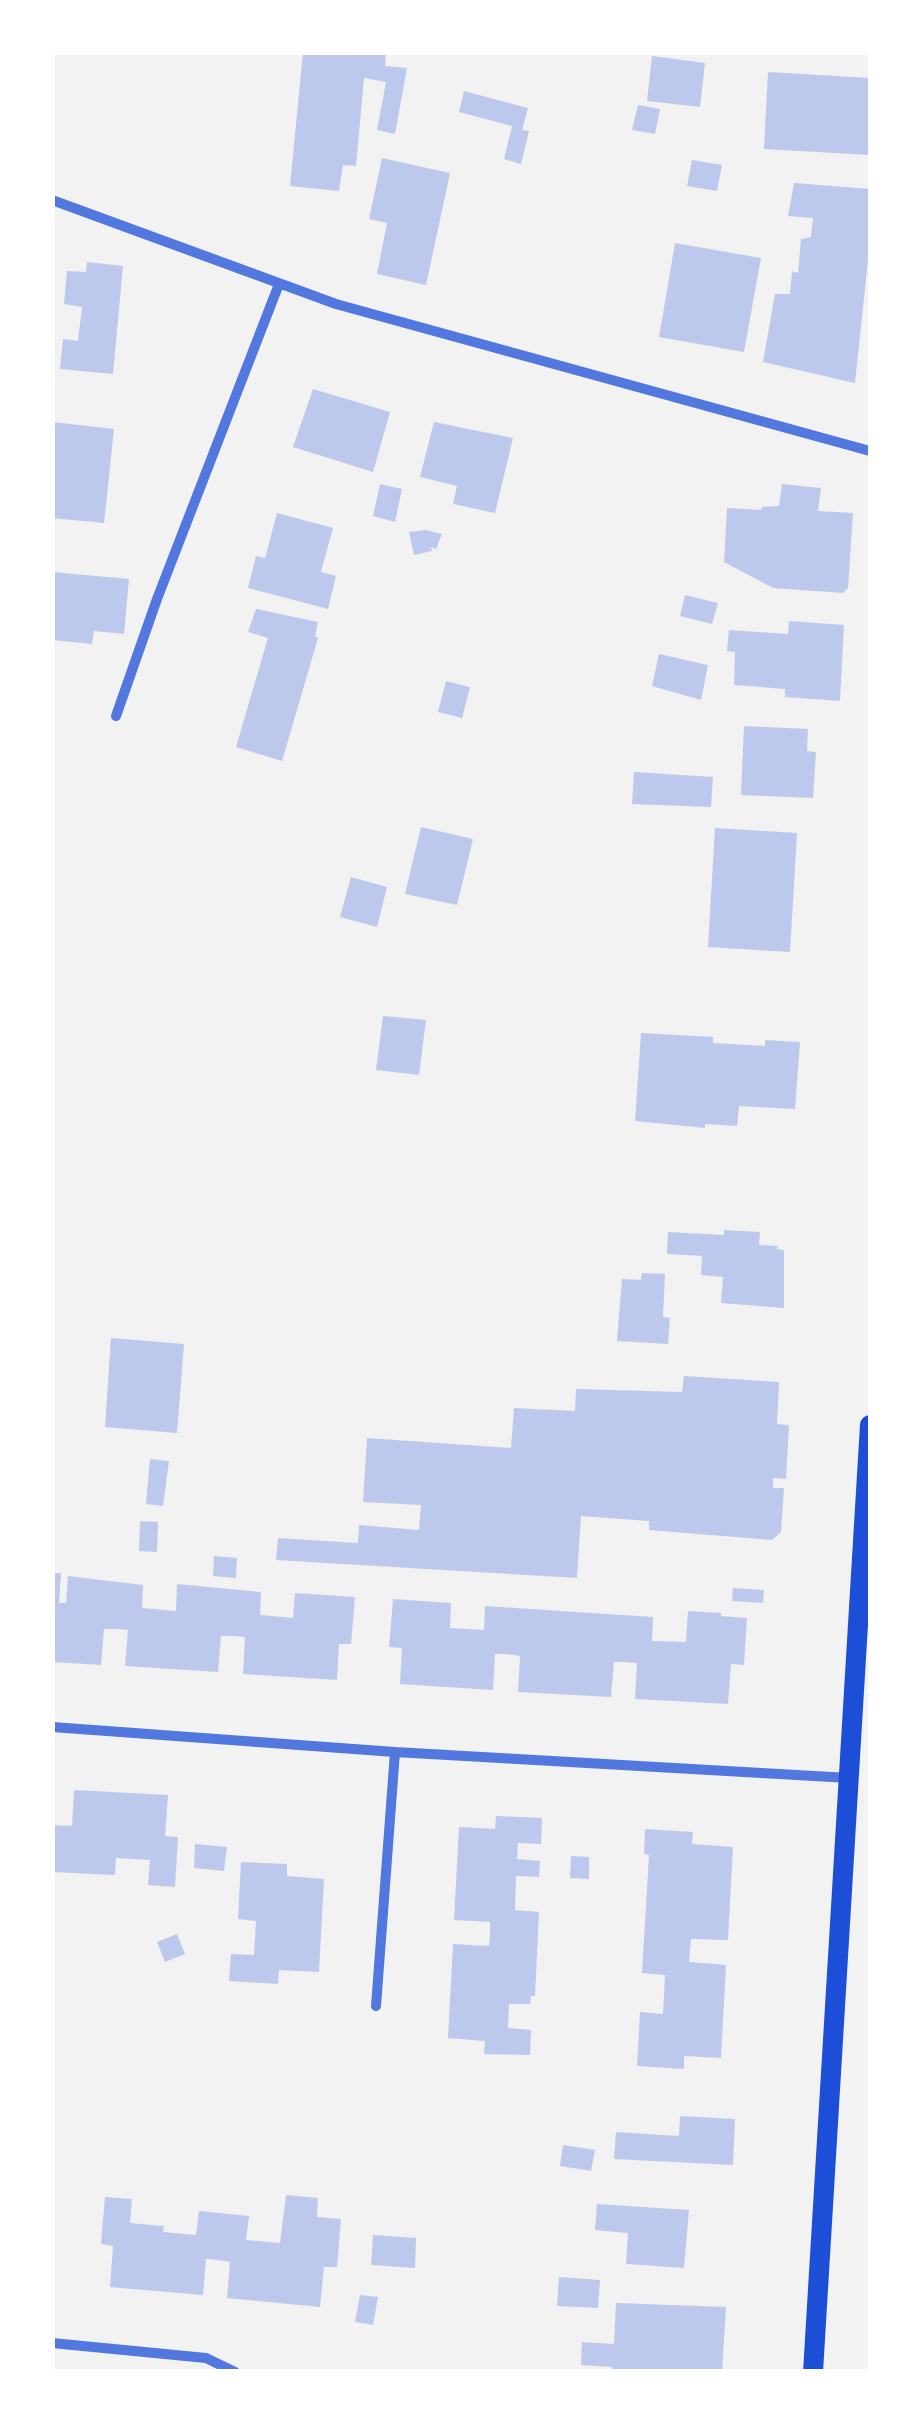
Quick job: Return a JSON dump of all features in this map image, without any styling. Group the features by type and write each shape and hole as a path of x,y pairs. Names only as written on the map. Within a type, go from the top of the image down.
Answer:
{"main road":[{"path":"813,2372 870,1424"}],"street":[{"path":"52,200 336,304 870,450"},
{"path":"116,716 279,284"},
{"path":"52,1727 395,1752 850,1778"},
{"path":"376,2006 395,1752"},
{"path":"52,2343 206,2358 234,2372"}],"building":[{"path":"303,52 386,52 385,66 407,68 395,134 377,130 386,82 364,78 356,166 343,165 339,191 290,186"},
{"path":"652,56 705,63 700,107 647,101"},
{"path":"768,72 870,78 870,155 764,149"},
{"path":"464,91 528,108 522,130 529,131 521,164 504,159 512,126 459,112"},
{"path":"638,105 660,109 655,134 632,130"},
{"path":"382,158 450,173 426,285 377,274 387,223 369,219"},
{"path":"692,160 722,165 717,191 687,186"},
{"path":"794,183 870,189 870,241 855,383 763,362 775,294 790,294 792,271 798,273 801,239 811,237 813,218 788,216"},
{"path":"675,243 761,258 744,352 659,337"},
{"path":"87,262 123,266 113,374 60,369 63,339 78,341 82,307 64,304 67,271 86,272"},
{"path":"313,389 390,412 373,472 293,447"},
{"path":"52,422 114,429 104,523 52,518"},
{"path":"434,422 513,438 495,513 453,504 457,486 420,477"},
{"path":"380,484 402,489 395,522 373,516"},
{"path":"782,484 821,488 818,511 853,513 848,588 843,593 773,588 724,562 727,508 761,510 779,506"},
{"path":"277,513 333,528 321,572 336,576 328,609 248,588 256,556 265,558"},
{"path":"426,530 442,534 436,549 431,547 432,551 414,555 409,532"},
{"path":"52,572 129,579 124,634 94,631 92,644 52,640"},
{"path":"685,595 718,603 712,624 680,616"},
{"path":"256,609 318,622 318,638 282,761 236,747 268,638 248,632"},
{"path":"789,621 844,625 840,701 785,697 785,689 734,685 735,652 727,651 729,630 788,634"},
{"path":"659,654 708,665 701,700 652,686"},
{"path":"446,681 470,687 462,718 438,712"},
{"path":"744,726 808,729 807,751 816,752 813,798 741,795"},
{"path":"634,772 713,777 711,807 632,804"},
{"path":"421,827 473,839 457,905 405,894"},
{"path":"715,828 797,833 790,952 708,947"},
{"path":"351,877 387,887 377,927 340,917"},
{"path":"383,1016 426,1020 419,1075 376,1070"},
{"path":"641,1033 713,1037 713,1043 765,1046 765,1040 800,1042 795,1109 739,1106 737,1126 705,1124 705,1128 635,1121"},
{"path":"724,1230 760,1232 759,1245 784,1250 784,1308 721,1303 723,1277 701,1275 702,1256 667,1254 668,1232 724,1235"},
{"path":"642,1273 665,1274 663,1317 670,1318 668,1344 617,1341 622,1279 641,1280"},
{"path":"111,1338 184,1344 177,1433 105,1427"},
{"path":"684,1376 779,1382 777,1424 789,1425 786,1479 773,1478 773,1488 784,1488 781,1532 772,1540 649,1530 649,1521 581,1516 577,1578 276,1560 278,1538 358,1543 359,1525 419,1530 421,1505 363,1502 367,1438 511,1448 514,1408 575,1411 576,1389 682,1392"},
{"path":"150,1459 169,1461 163,1506 146,1504"},
{"path":"140,1521 158,1522 157,1552 139,1551"},
{"path":"214,1556 237,1558 236,1578 213,1576"},
{"path":"52,1573 61,1573 59,1603 66,1603 68,1576 143,1585 142,1608 176,1611 177,1584 261,1592 260,1615 293,1618 295,1593 355,1597 351,1644 339,1644 337,1680 243,1674 245,1637 234,1636 221,1636 218,1672 125,1666 128,1630 116,1629 104,1629 101,1665 52,1662"},
{"path":"733,1588 764,1590 763,1603 732,1601"},
{"path":"393,1599 451,1603 450,1628 484,1630 485,1606 653,1617 652,1641 686,1642 688,1611 721,1613 747,1618 744,1665 731,1664 728,1704 635,1699 637,1663 625,1662 614,1662 611,1697 518,1692 520,1656 508,1654 495,1654 493,1690 400,1684 402,1648 389,1647"},
{"path":"74,1790 168,1795 165,1836 178,1837 175,1887 148,1885 150,1860 116,1858 115,1875 52,1872 52,1825 72,1826"},
{"path":"496,1816 542,1818 541,1844 518,1843 517,1859 540,1861 539,1877 516,1876 515,1910 539,1912 535,1996 531,1996 530,2004 509,2004 508,2028 531,2030 530,2055 484,2054 485,2041 448,2038 453,1944 489,1946 490,1934 490,1922 454,1920 459,1827 495,1829"},
{"path":"645,1829 693,1832 692,1844 733,1847 728,1940 691,1939 689,1962 726,1965 721,2058 684,2056 684,2069 637,2066 640,2012 663,2014 665,1975 642,1973 649,1855 644,1854"},
{"path":"195,1844 227,1847 224,1871 194,1868"},
{"path":"571,1856 589,1857 589,1879 570,1878"},
{"path":"241,1862 287,1864 287,1876 324,1879 319,1972 279,1970 278,1984 229,1981 231,1954 254,1955 256,1921 238,1919"},
{"path":"177,1934 185,1954 165,1962 157,1942"},
{"path":"680,2116 735,2119 733,2165 614,2159 616,2132 679,2136"},
{"path":"563,2145 595,2150 591,2171 560,2166"},
{"path":"286,2195 318,2198 317,2217 341,2219 337,2267 324,2267 320,2307 227,2298 230,2262 218,2260 206,2259 203,2295 110,2287 113,2246 101,2244 105,2197 132,2199 130,2223 164,2226 163,2232 196,2235 199,2211 249,2216 246,2240 280,2243"},
{"path":"597,2204 689,2210 684,2268 626,2264 628,2233 595,2230"},
{"path":"373,2235 416,2238 415,2268 371,2265"},
{"path":"559,2277 600,2280 598,2308 557,2306"},
{"path":"360,2295 378,2297 373,2325 355,2322"},
{"path":"616,2303 726,2307 722,2372 612,2372 612,2367 581,2365 582,2342 614,2344"}]}
